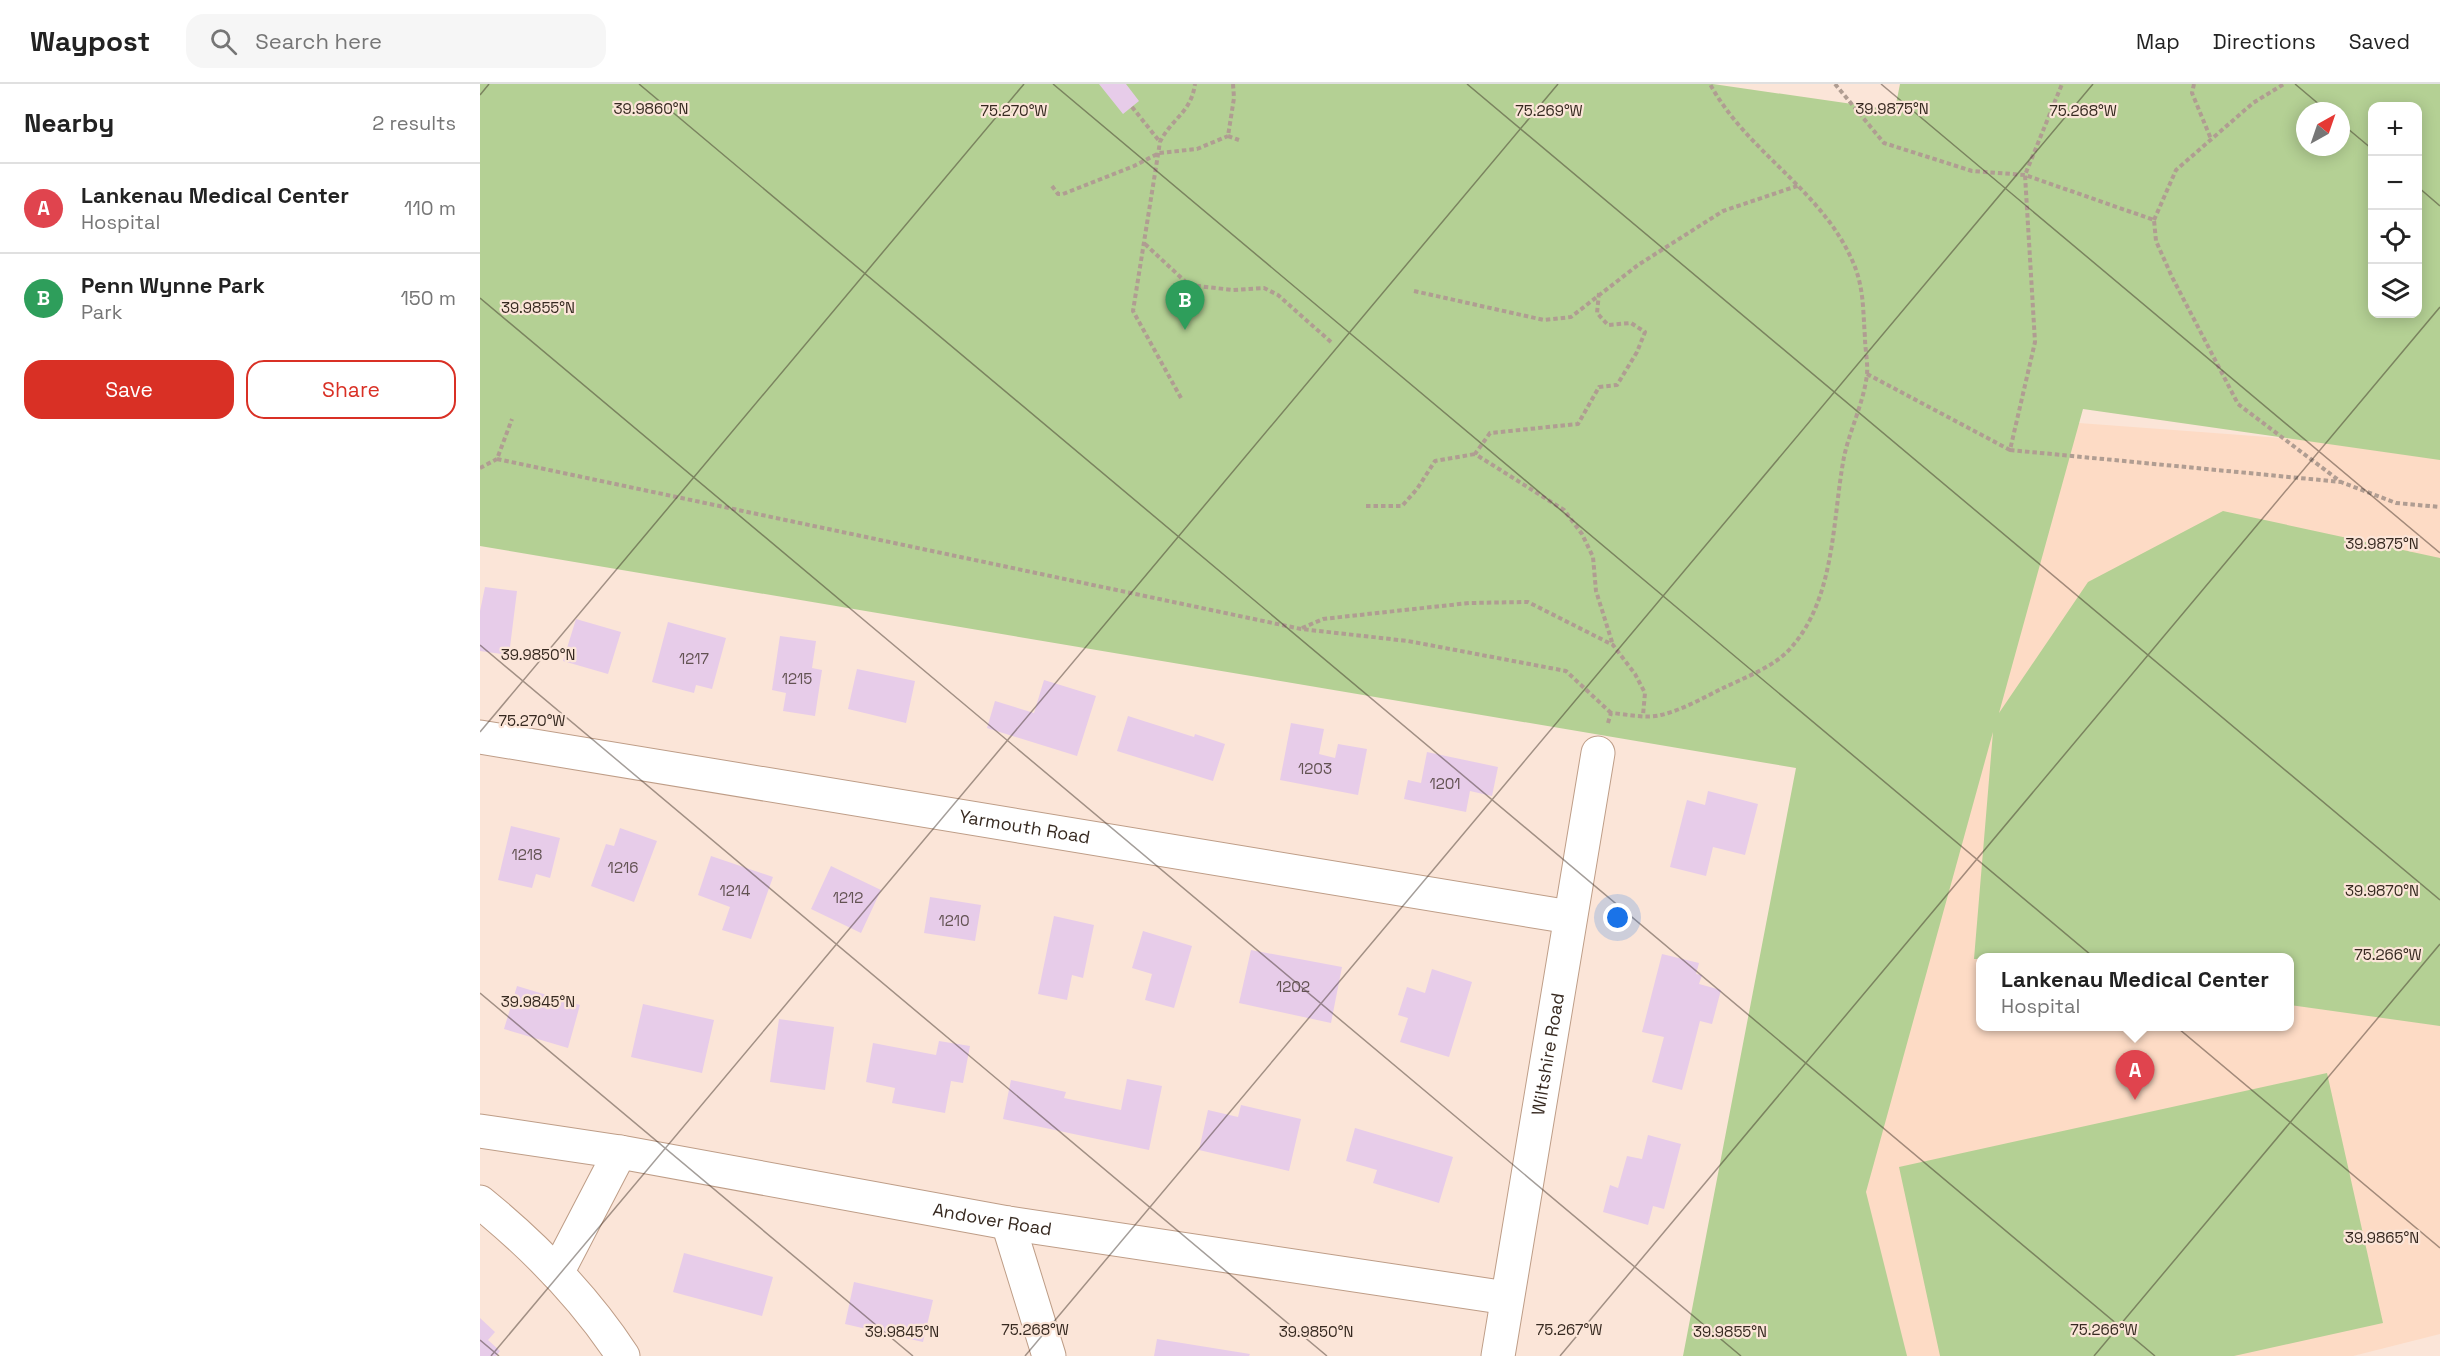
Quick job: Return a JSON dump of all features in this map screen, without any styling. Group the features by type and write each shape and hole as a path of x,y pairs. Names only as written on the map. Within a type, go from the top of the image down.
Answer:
{"street":[{"name":"Yarmouth Road","path":"480,737 1570,917"},
{"name":"Wiltshire Road","path":"1498,1356 1598,753"},
{"name":"Andover Road","path":"480,1131 620,1152 1008,1223 1507,1298"},
{"path":"557,1273 620,1152"},
{"path":"480,1202 557,1273 610,1336 623,1356"},
{"path":"1008,1223 1049,1356"}],"path":[{"path":"1181,398 1133,311 1160,142 1165,132 1184,114 1193,95 1195,84"},
{"path":"1228,136 1234,98 1233,84"},
{"path":"480,468 497,459 1300,629 1407,640 1566,671 1611,713 1659,716 1755,673 1788,651 1813,616 1834,528 1844,456 1867,374 1864,296 1855,266 1822,209 1800,185 1748,138 1722,107 1710,84"},
{"path":"1835,84 1884,143 1972,171 2025,175 2154,220"},
{"path":"2010,450 2035,342 2025,175 2062,84"},
{"path":"2194,84 2192,93 2211,139"},
{"path":"2284,84 2253,103 2176,170 2154,220 2156,241 2172,277 2238,404 2341,482"},
{"path":"1132,107 1160,142"},
{"path":"1052,186 1058,194 1063,194 1134,166 1159,153 1197,149 1228,136 1239,140"},
{"path":"1414,291 1544,320 1571,317 1599,293 1723,211 1800,185"},
{"path":"1144,244 1189,285 1233,290 1264,288 1278,295 1332,343"},
{"path":"1474,454 1490,433 1578,424 1599,387 1617,385 1637,352 1645,332 1631,323 1608,325 1597,313 1599,293"},
{"path":"1867,374 2010,450 2341,482 2396,503 2440,507"},
{"path":"497,459 512,419"},
{"path":"1366,506 1402,506 1417,489 1435,461 1474,454 1564,510 1582,534 1593,557 1596,591 1613,645 1635,674 1645,693 1643,715"},
{"path":"1300,629 1323,619 1377,612 1469,603 1528,602 1613,645"},
{"path":"1598,753 1611,713"}],"shaded area":[{"path":"1986,416 2440,450 2440,1334 2353,1356 1795,1356"}],"green space":[{"path":"480,84 1713,84 1895,109 1900,84 2440,84 2440,460 2083,409 1999,713 2088,582 2223,511 2440,558 2440,1026 2294,1006 2294,953 1976,953 1976,959 1974,959 1993,732 1866,1192 1907,1356 1683,1356 1796,768 480,546"},
{"path":"2327,1073 2383,1323 2234,1356 1940,1356 1899,1167"}],"building":[{"path":"1099,84 1126,84 1139,101 1123,114"},
{"path":"485,587 517,591 509,655 480,651 480,611"},
{"path":"576,619 621,632 608,674 563,661"},
{"path":"668,622 726,638 712,689 696,685 694,693 652,682"},
{"path":"780,636 816,641 812,668 822,670 815,716 783,711 786,693 772,690"},
{"path":"857,669 915,681 906,723 848,709"},
{"path":"1044,680 1096,696 1077,756 987,728 995,701 1034,713"},
{"path":"1128,716 1194,737 1195,734 1225,744 1213,781 1117,751"},
{"path":"1291,723 1324,729 1319,754 1335,758 1338,744 1367,749 1358,795 1280,780"},
{"path":"1427,752 1498,767 1492,796 1470,791 1466,812 1404,799 1408,780 1421,783"},
{"path":"1708,791 1758,804 1745,855 1713,847 1706,876 1670,867 1687,800 1705,805"},
{"path":"511,826 560,838 550,878 536,874 532,888 498,880"},
{"path":"620,828 657,841 634,902 591,886 606,844 614,846"},
{"path":"711,856 773,877 751,939 722,930 730,907 698,895"},
{"path":"831,866 881,890 861,933 811,909"},
{"path":"930,897 981,905 975,941 924,933"},
{"path":"1054,916 1094,925 1083,978 1072,975 1067,1000 1038,994"},
{"path":"1143,931 1192,946 1174,1008 1145,1000 1152,974 1132,968"},
{"path":"1251,950 1342,967 1331,1023 1239,1003"},
{"path":"1662,954 1699,963 1696,974 1702,975 1699,984 1721,990 1712,1024 1700,1021 1682,1090 1652,1082 1664,1037 1642,1032"},
{"path":"1432,969 1472,982 1449,1057 1400,1042 1408,1018 1398,1015 1407,987 1425,993"},
{"path":"517,986 580,1005 568,1048 504,1029"},
{"path":"643,1004 714,1020 702,1073 631,1057"},
{"path":"779,1019 834,1027 825,1090 770,1082"},
{"path":"939,1041 970,1046 963,1083 951,1081 945,1113 892,1103 895,1088 866,1082 873,1043 936,1055"},
{"path":"1127,1079 1162,1086 1149,1150 1003,1119 1011,1080 1066,1092 1064,1098 1121,1110"},
{"path":"1241,1105 1301,1119 1289,1171 1199,1150 1208,1110 1238,1117"},
{"path":"1355,1128 1453,1157 1439,1203 1373,1183 1377,1170 1346,1161"},
{"path":"1648,1135 1681,1144 1664,1209 1653,1206 1648,1225 1603,1212 1610,1185 1618,1188 1627,1156 1642,1159"},
{"path":"684,1253 773,1277 762,1316 673,1292"},
{"path":"854,1282 933,1300 923,1342 845,1324"},
{"path":"480,1318 495,1332 488,1340 500,1351 496,1356 480,1356"},
{"path":"1157,1339 1250,1354 1249,1356 1154,1356"}],"place":[{"name":"Penn Wynne Park","path":"1185,330"},
{"name":"Lankenau Medical Center","path":"2135,1100"}]}
